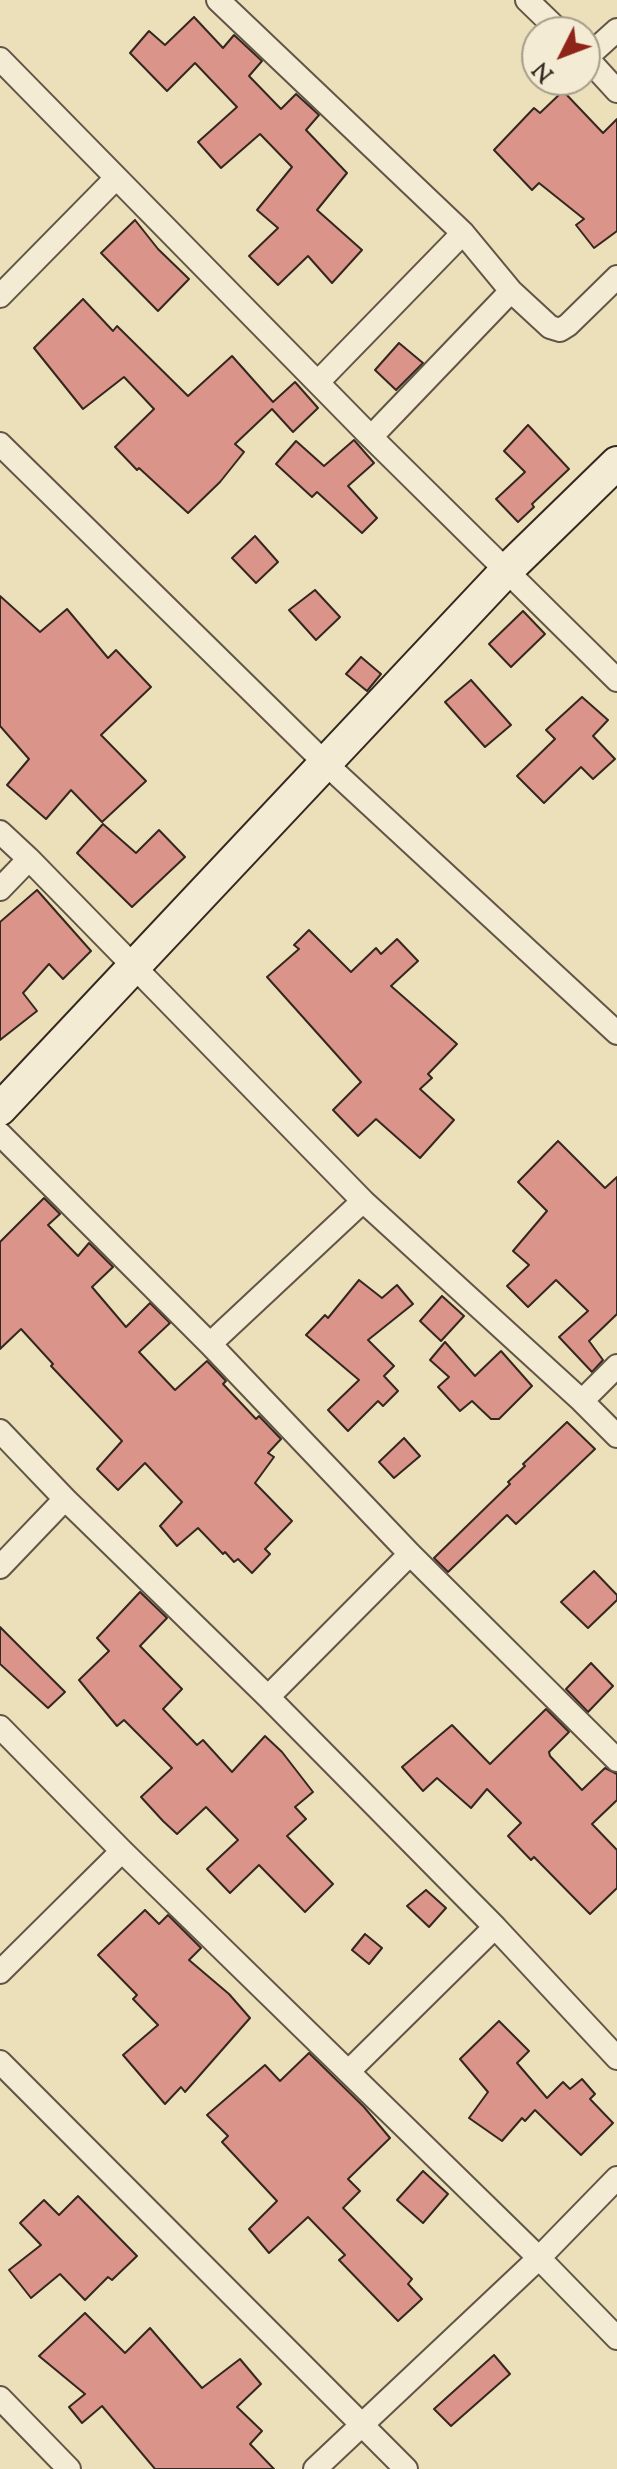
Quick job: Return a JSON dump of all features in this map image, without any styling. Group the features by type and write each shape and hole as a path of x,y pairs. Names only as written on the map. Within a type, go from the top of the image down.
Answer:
{"street":[{"path":"218,0 463,233 511,291 550,327 560,330 568,325 617,277"},
{"path":"527,0 544,16"},
{"path":"601,44 617,30"},
{"path":"0,59 371,437 617,680"},
{"path":"601,73 617,91"},
{"path":"0,296 116,178"},
{"path":"318,382 463,233"},
{"path":"371,437 511,291"},
{"path":"0,444 325,763 617,1033"},
{"path":"0,1109 506,571 617,463"},
{"path":"0,832 363,1201 617,1436"},
{"path":"0,889 29,859"},
{"path":"0,1134 210,1344 410,1554 614,1750"},
{"path":"210,1344 363,1201"},
{"path":"582,1401 617,1366"},
{"path":"0,1431 495,1927 617,2058"},
{"path":"0,1567 65,1499"},
{"path":"268,1697 410,1554"},
{"path":"0,1727 617,2338"},
{"path":"0,1972 122,1851"},
{"path":"349,2071 495,1927"},
{"path":"0,2062 406,2469"},
{"path":"315,2469 539,2258 617,2178"},
{"path":"0,2398 69,2469"}],"building":[{"path":"194,17 223,48 234,35 262,61 249,76 281,109 296,94 319,115 306,130 347,173 317,210 362,250 332,283 308,256 278,285 249,256 278,228 257,210 292,167 260,134 221,168 198,142 237,107 195,63 167,91 130,53 149,31 165,45"},
{"path":"558,96 568,96 603,133 617,119 617,231 594,248 576,225 584,219 539,183 532,190 494,150 534,108 540,113"},
{"path":"135,220 158,249 189,279 158,311 101,253"},
{"path":"83,299 113,331 117,326 188,396 232,356 273,402 295,382 318,408 293,432 272,409 235,444 244,452 220,482 188,513 115,447 154,409 124,377 83,409 34,348"},
{"path":"399,343 423,363 396,390 375,370"},
{"path":"528,425 569,469 518,522 496,499 525,472 504,451"},
{"path":"354,440 374,463 348,486 377,518 362,533 317,492 312,497 276,464 296,441 324,466"},
{"path":"255,536 278,562 256,583 232,558"},
{"path":"315,590 340,617 316,640 289,610"},
{"path":"0,596 40,632 67,609 108,658 116,650 151,687 101,735 146,781 102,822 71,790 46,819 7,785 29,759 0,726"},
{"path":"523,611 545,634 511,667 489,644"},
{"path":"361,657 381,674 367,691 346,674"},
{"path":"471,680 511,725 485,747 445,702"},
{"path":"582,697 608,720 593,736 615,759 593,779 581,767 544,803 517,776 555,739 546,730"},
{"path":"103,824 136,853 159,830 185,857 132,907 77,853"},
{"path":"37,890 91,951 63,979 49,964 23,993 37,1011 0,1040 0,922"},
{"path":"309,930 351,972 376,948 381,954 397,939 418,961 391,986 457,1044 428,1074 432,1078 420,1089 454,1120 420,1158 376,1119 358,1136 333,1110 361,1082 267,977 299,949 294,945"},
{"path":"558,1141 605,1188 617,1177 617,1314 589,1341 603,1360 592,1372 559,1337 588,1311 556,1280 528,1307 507,1286 529,1265 513,1251 547,1211 518,1182"},
{"path":"44,1198 60,1214 48,1225 78,1256 89,1243 113,1267 92,1287 126,1327 150,1303 170,1323 139,1352 175,1390 207,1361 226,1381 223,1384 256,1419 259,1416 281,1439 268,1453 274,1457 255,1483 292,1521 265,1549 270,1554 252,1573 238,1559 234,1562 225,1552 223,1554 198,1528 177,1546 160,1526 182,1502 145,1463 118,1490 97,1469 122,1441 51,1366 53,1364 21,1329 0,1349 0,1242"},
{"path":"359,1280 382,1298 397,1285 413,1304 368,1340 394,1366 384,1376 398,1391 383,1406 378,1401 348,1431 328,1410 359,1380 306,1335 325,1315 328,1318"},
{"path":"442,1296 464,1316 441,1341 420,1321"},
{"path":"445,1342 475,1376 501,1351 532,1386 499,1419 491,1419 472,1401 460,1411 438,1387 449,1377 430,1360"},
{"path":"567,1422 595,1449 516,1524 507,1515 448,1572 434,1558 510,1484 508,1482 525,1466 523,1464"},
{"path":"404,1438 420,1456 394,1478 379,1462"},
{"path":"594,1571 617,1595 617,1600 588,1628 561,1602"},
{"path":"140,1592 167,1618 140,1646 182,1689 163,1709 197,1745 203,1740 232,1772 265,1736 282,1752 313,1792 295,1807 306,1819 287,1836 333,1884 305,1912 259,1865 230,1893 207,1869 238,1840 206,1807 177,1834 163,1821 141,1797 172,1768 124,1720 117,1726 79,1680 109,1651 97,1638"},
{"path":"0,1627 65,1692 48,1708 0,1664"},
{"path":"591,1663 613,1686 588,1712 566,1689"},
{"path":"546,1709 569,1732 549,1752 550,1756 582,1790 605,1768 617,1774 617,1800 592,1824 617,1850 617,1888 590,1914 534,1857 531,1860 508,1836 521,1823 487,1789 471,1808 437,1778 423,1791 402,1767 452,1725 490,1764"},
{"path":"426,1890 446,1908 429,1927 407,1906"},
{"path":"145,1910 159,1924 168,1915 201,1948 189,1960 229,1994 250,2018 185,2092 181,2087 165,2104 123,2055 158,2025 133,1999 137,1995 98,1955"},
{"path":"365,1934 382,1948 369,1964 352,1950"},
{"path":"499,2021 529,2051 517,2063 547,2098 563,2082 570,2089 582,2079 595,2094 590,2099 613,2123 581,2155 535,2110 525,2121 522,2118 502,2141 469,2118 488,2092 460,2059"},
{"path":"309,2053 364,2107 390,2138 348,2179 360,2191 343,2208 412,2279 408,2284 422,2299 398,2321 339,2260 345,2255 308,2217 269,2253 249,2229 277,2201 222,2142 228,2136 207,2115 265,2065 280,2081"},
{"path":"423,2171 448,2194 423,2223 397,2200"},
{"path":"78,2196 137,2256 112,2280 108,2277 85,2300 60,2274 31,2298 9,2270 41,2245 20,2223 44,2200 59,2215"},
{"path":"85,2313 125,2353 150,2328 202,2388 240,2359 261,2384 237,2407 262,2431 250,2444 274,2469 155,2469 102,2406 82,2423 69,2407 85,2394 39,2356"},
{"path":"494,2355 510,2374 451,2426 434,2409"}]}
